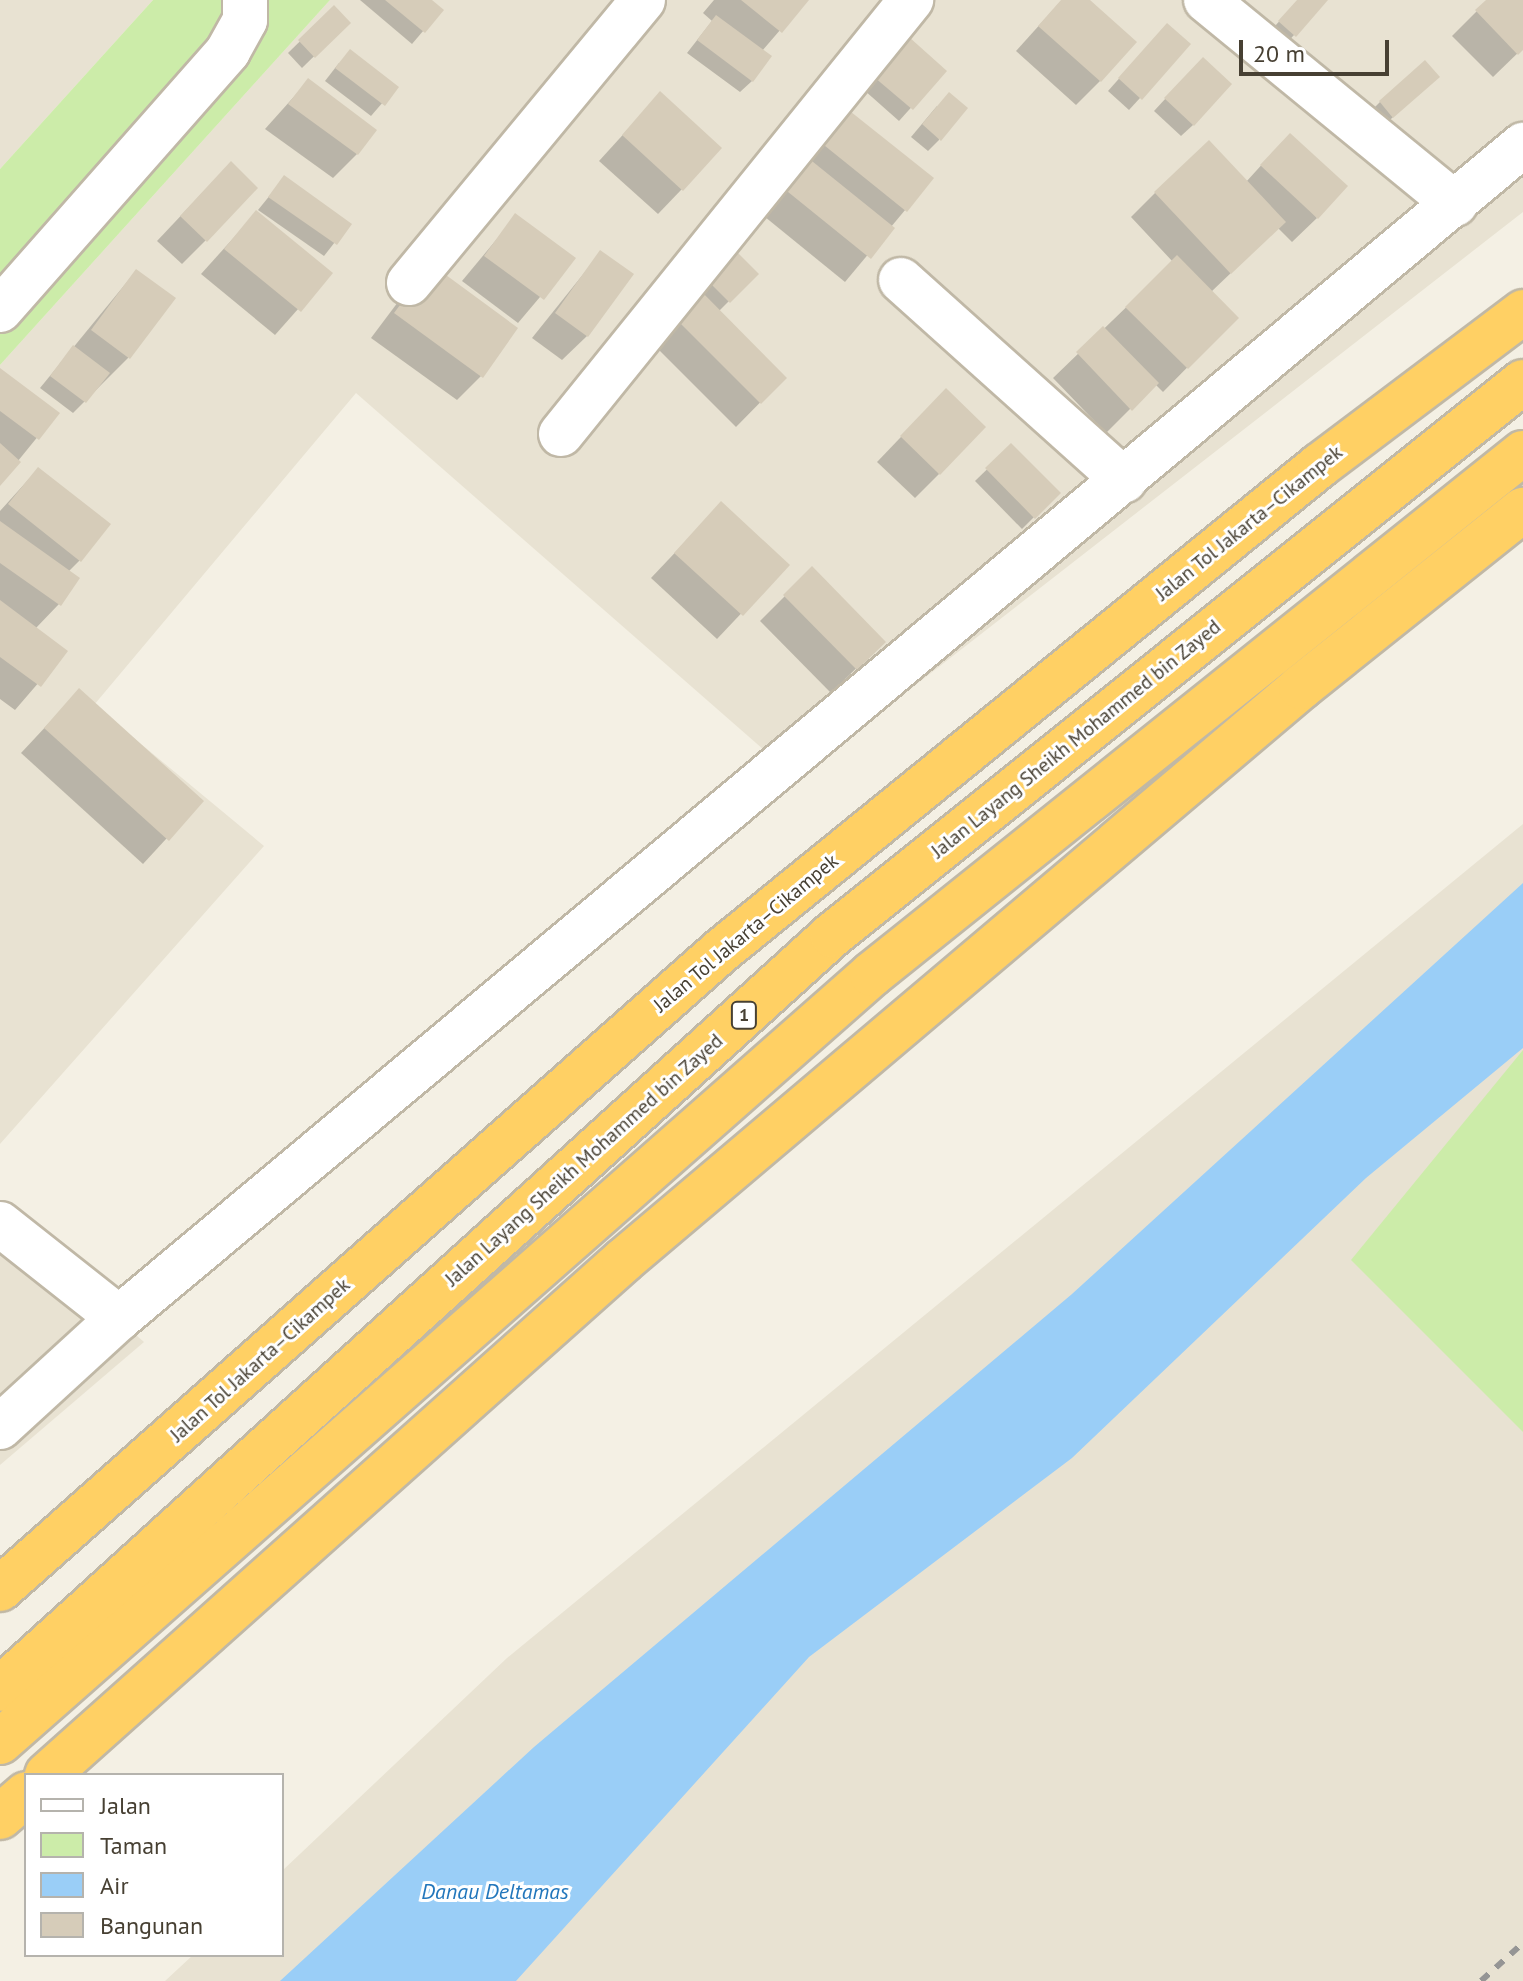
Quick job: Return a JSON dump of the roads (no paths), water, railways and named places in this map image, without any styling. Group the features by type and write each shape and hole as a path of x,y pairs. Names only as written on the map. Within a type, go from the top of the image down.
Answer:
{"highway":[{"name":"Jalan Tol Jakarta–Cikampek","path":"0,1589 722,950 1319,466 1523,312"},
{"name":"Jalan Layang Sheikh Mohammed bin Zayed","path":"0,1689 832,935 1523,382"},
{"path":"0,1742 872,974 1523,453"},
{"path":"49,1773 624,1260 1301,687 1523,510"},
{"path":"0,1817 24,1796"}],"street":[{"path":"0,310 228,51 245,20 245,0"},
{"path":"409,283 643,0"},
{"path":"561,434 911,0"},
{"path":"1206,0 1455,204"},
{"path":"0,1427 119,1318 1523,145"},
{"path":"901,280 1124,480"},
{"path":"0,1224 119,1318"}],"water":[{"name":"Danau Deltamas","path":"1523,883 1523,1048 1366,1178 1072,1458 809,1657 516,1981 280,1981 534,1747 1072,1294"}],"railway":[{"path":"1481,1981 1523,1943"}]}
